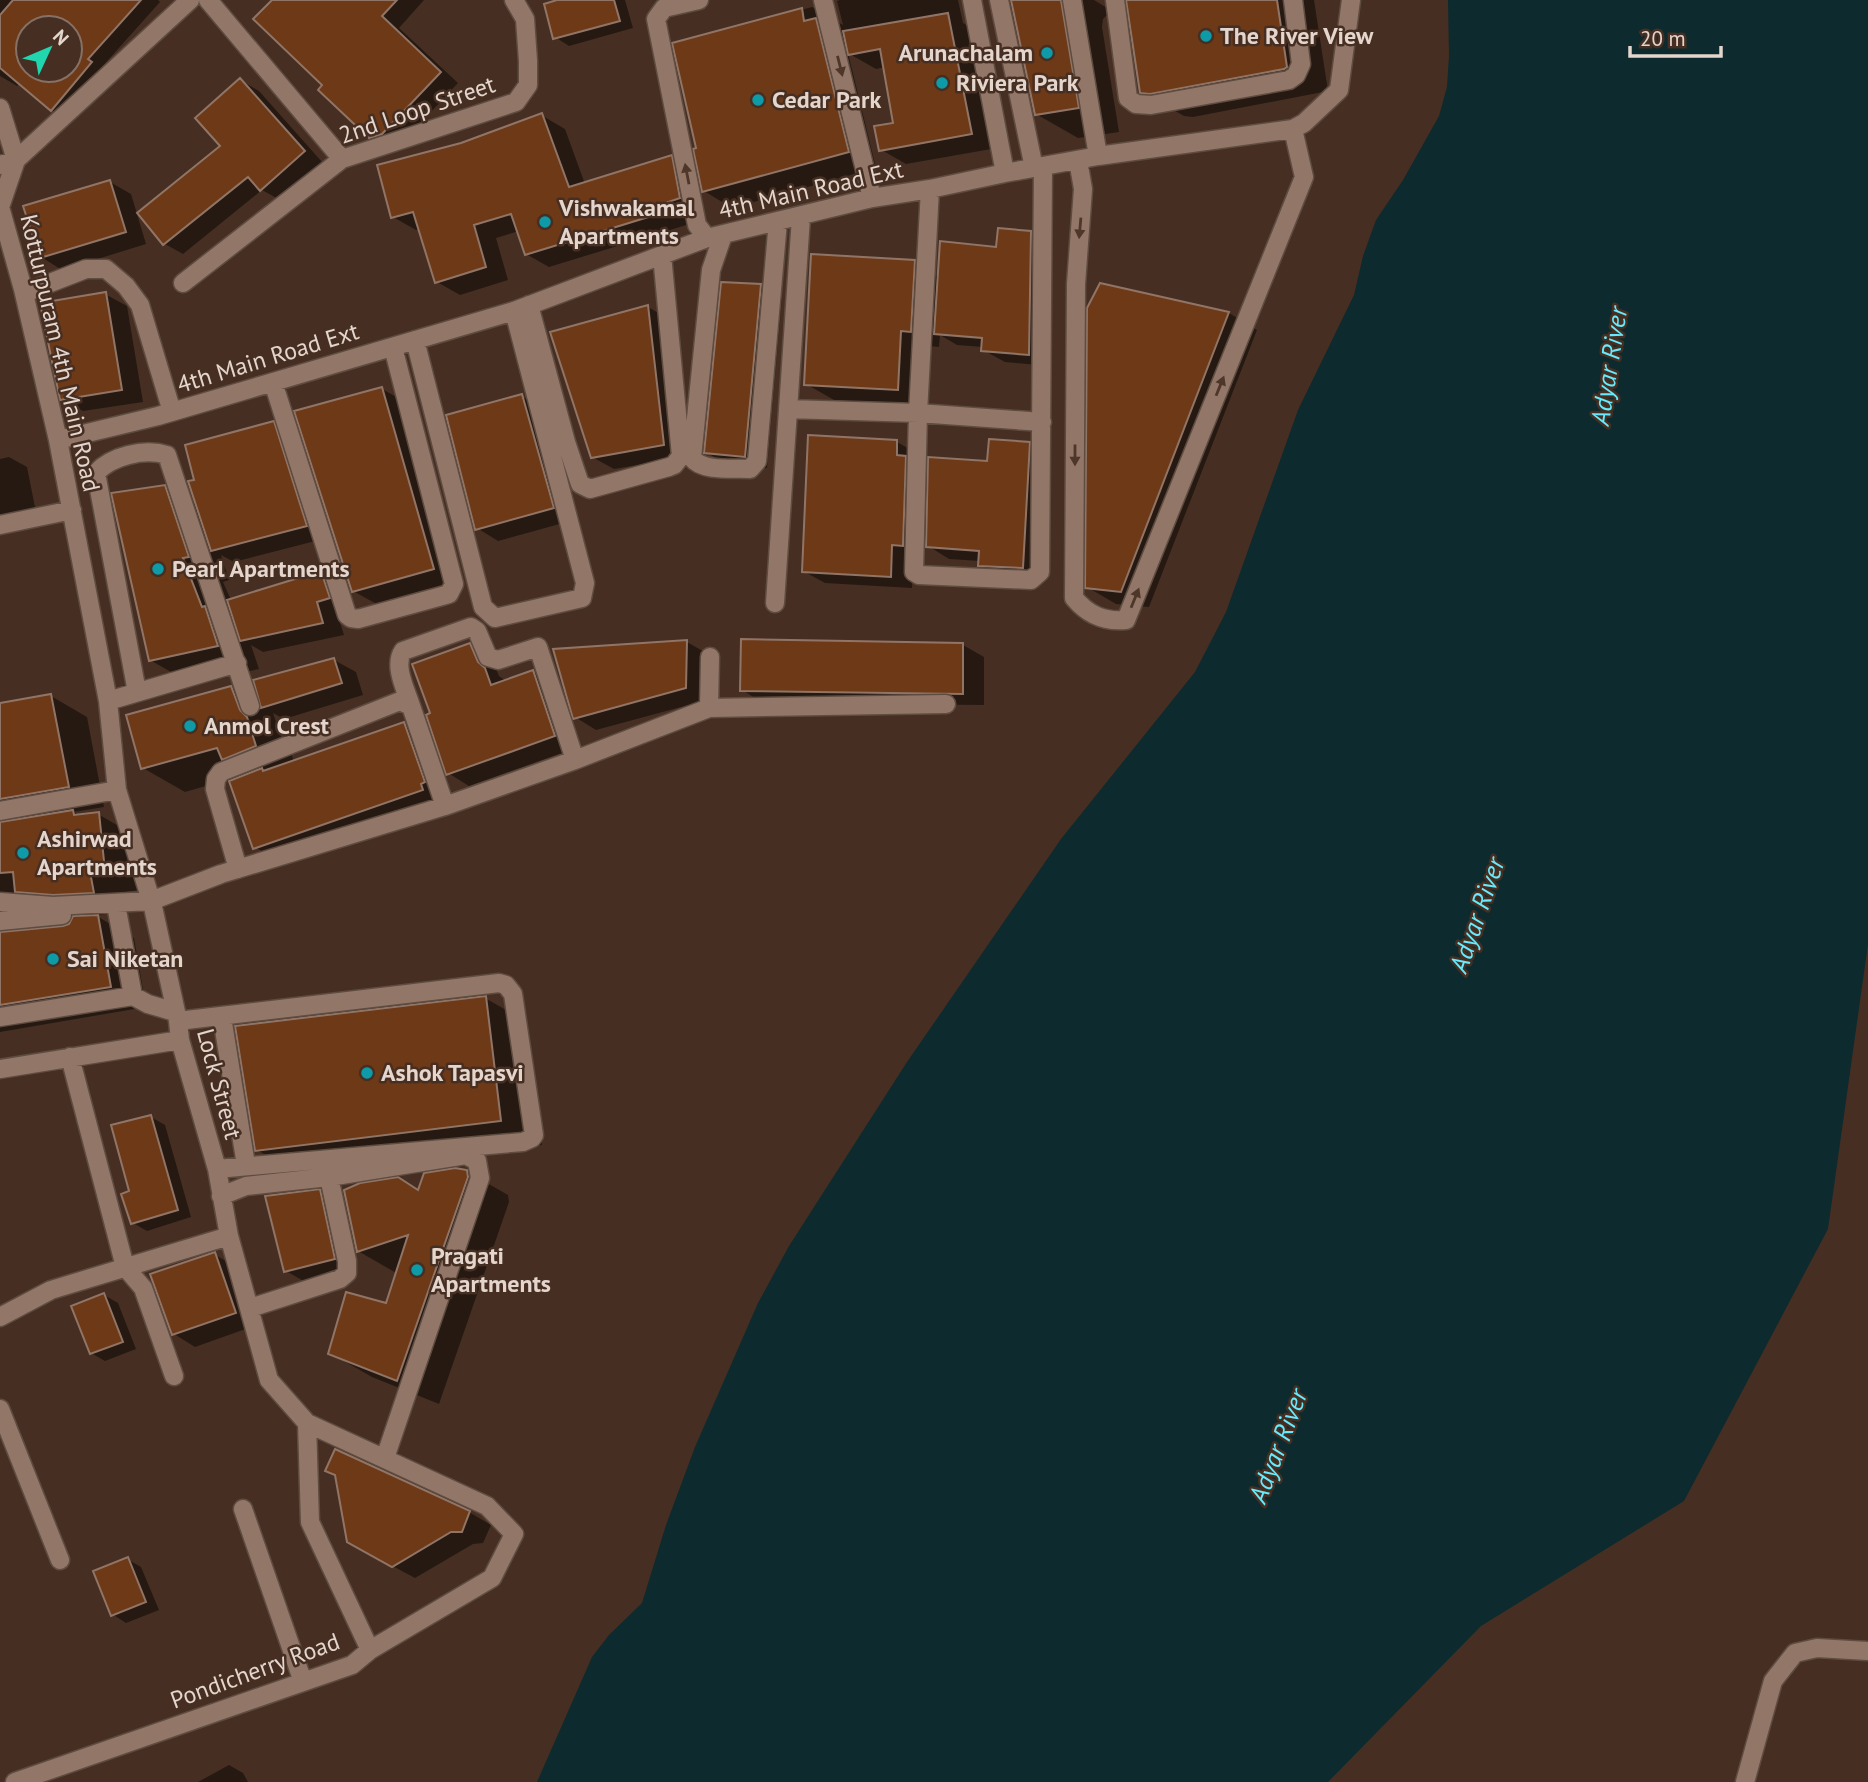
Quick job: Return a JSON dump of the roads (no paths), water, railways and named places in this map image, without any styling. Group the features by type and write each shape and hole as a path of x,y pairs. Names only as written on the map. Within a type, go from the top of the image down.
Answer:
{"street":[{"path":"8,162 190,0"},
{"path":"208,0 342,159"},
{"name":"2nd Loop Street","path":"183,283 342,159 516,102 528,85 528,61 524,19 514,0"},
{"path":"699,0 664,8 656,19 697,225 715,237 692,458 695,463 703,466 750,469 757,461 778,221"},
{"path":"823,0 872,198"},
{"path":"972,0 1005,173"},
{"path":"930,189 913,569 919,575 1031,580 1039,575 1042,422 1038,167 999,0"},
{"path":"1072,0 1098,156"},
{"path":"1115,0 1128,98 1136,104 1151,105 1289,80 1296,75 1301,64 1293,0"},
{"path":"1078,160 1083,190 1076,284 1074,598 1085,611 1109,621 1126,620 1304,177 1299,126 1339,90 1351,0"},
{"path":"0,108 8,162"},
{"name":"4th Main Road Ext","path":"58,440 172,412 522,308 662,255 715,237 778,221 872,198 1098,156 1299,126"},
{"name":"Kotturpuram 4th Main Road","path":"8,162 0,207 23,289 72,510"},
{"path":"775,603 801,217"},
{"path":"522,308 580,484 590,489 669,467 681,456 662,255"},
{"path":"23,289 32,290 86,269 106,269 126,286 140,305 172,412"},
{"path":"415,340 483,607 495,618 582,598 585,583 522,308"},
{"path":"273,382 347,615 358,619 442,597 449,594 454,584 393,347"},
{"path":"788,409 918,413 1042,422"},
{"path":"137,692 96,473 106,462 154,451 167,454 250,706"},
{"path":"0,525 72,510"},
{"name":"Lock Street","path":"72,510 107,701 117,790 152,904 180,1040 216,1168 229,1236 269,1380 307,1423 488,1506 514,1534"},
{"path":"445,806 398,665 403,652 471,628 477,631 488,657 498,660 538,646 575,760"},
{"path":"709,708 710,657"},
{"path":"107,701 237,663"},
{"path":"238,869 215,789 216,779 221,772 400,701 411,706"},
{"path":"0,921 117,911 152,904 238,869 445,806 575,760 709,708 946,704"},
{"path":"0,811 117,790"},
{"path":"0,902 53,906 152,904"},
{"path":"117,911 133,996"},
{"path":"0,1017 133,996 177,1016 222,1017 499,983 506,985 513,994 534,1135 532,1138 523,1142 216,1168"},
{"path":"222,1017 246,1165"},
{"path":"0,1069 180,1040"},
{"path":"70,1057 125,1267 143,1288 174,1376"},
{"path":"221,1196 246,1186 329,1177 466,1155 477,1161 480,1178 385,1458"},
{"path":"250,1308 340,1279 346,1273 347,1261 329,1177"},
{"path":"0,1317 51,1290 229,1236"},
{"path":"0,1409 60,1560"},
{"path":"307,1423 310,1522 369,1650"},
{"path":"243,1509 303,1682"},
{"name":"Pondicherry Road","path":"15,1782 352,1665 369,1650 492,1578 514,1534"},
{"path":"1745,1782 1773,1681 1795,1653 1817,1648 1868,1651"}],"water":[{"name":"Adyar River","path":"1448,0 1868,0 1868,944 1828,1229 1684,1501 1481,1626 1328,1782 537,1782 592,1657 609,1635 642,1603 666,1525 695,1447 758,1303 789,1246 907,1062 1061,839 1195,672 1226,612 1298,410 1354,295 1363,256 1376,220 1403,180 1439,116 1447,87"}],"place":[{"name":"The River View","path":"1206,36"},
{"name":"Arunachalam","path":"1047,53"},
{"name":"Riviera Park","path":"942,83"},
{"name":"Cedar Park","path":"758,100"},
{"name":"Vishwakamal Apartments","path":"545,222"},
{"name":"Pearl Apartments","path":"158,569"},
{"name":"Anmol Crest","path":"190,726"},
{"name":"Ashirwad Apartments","path":"23,853"},
{"name":"Sai Niketan","path":"53,959"},
{"name":"Ashok Tapasvi","path":"367,1073"},
{"name":"Pragati Apartments","path":"417,1270"}]}
